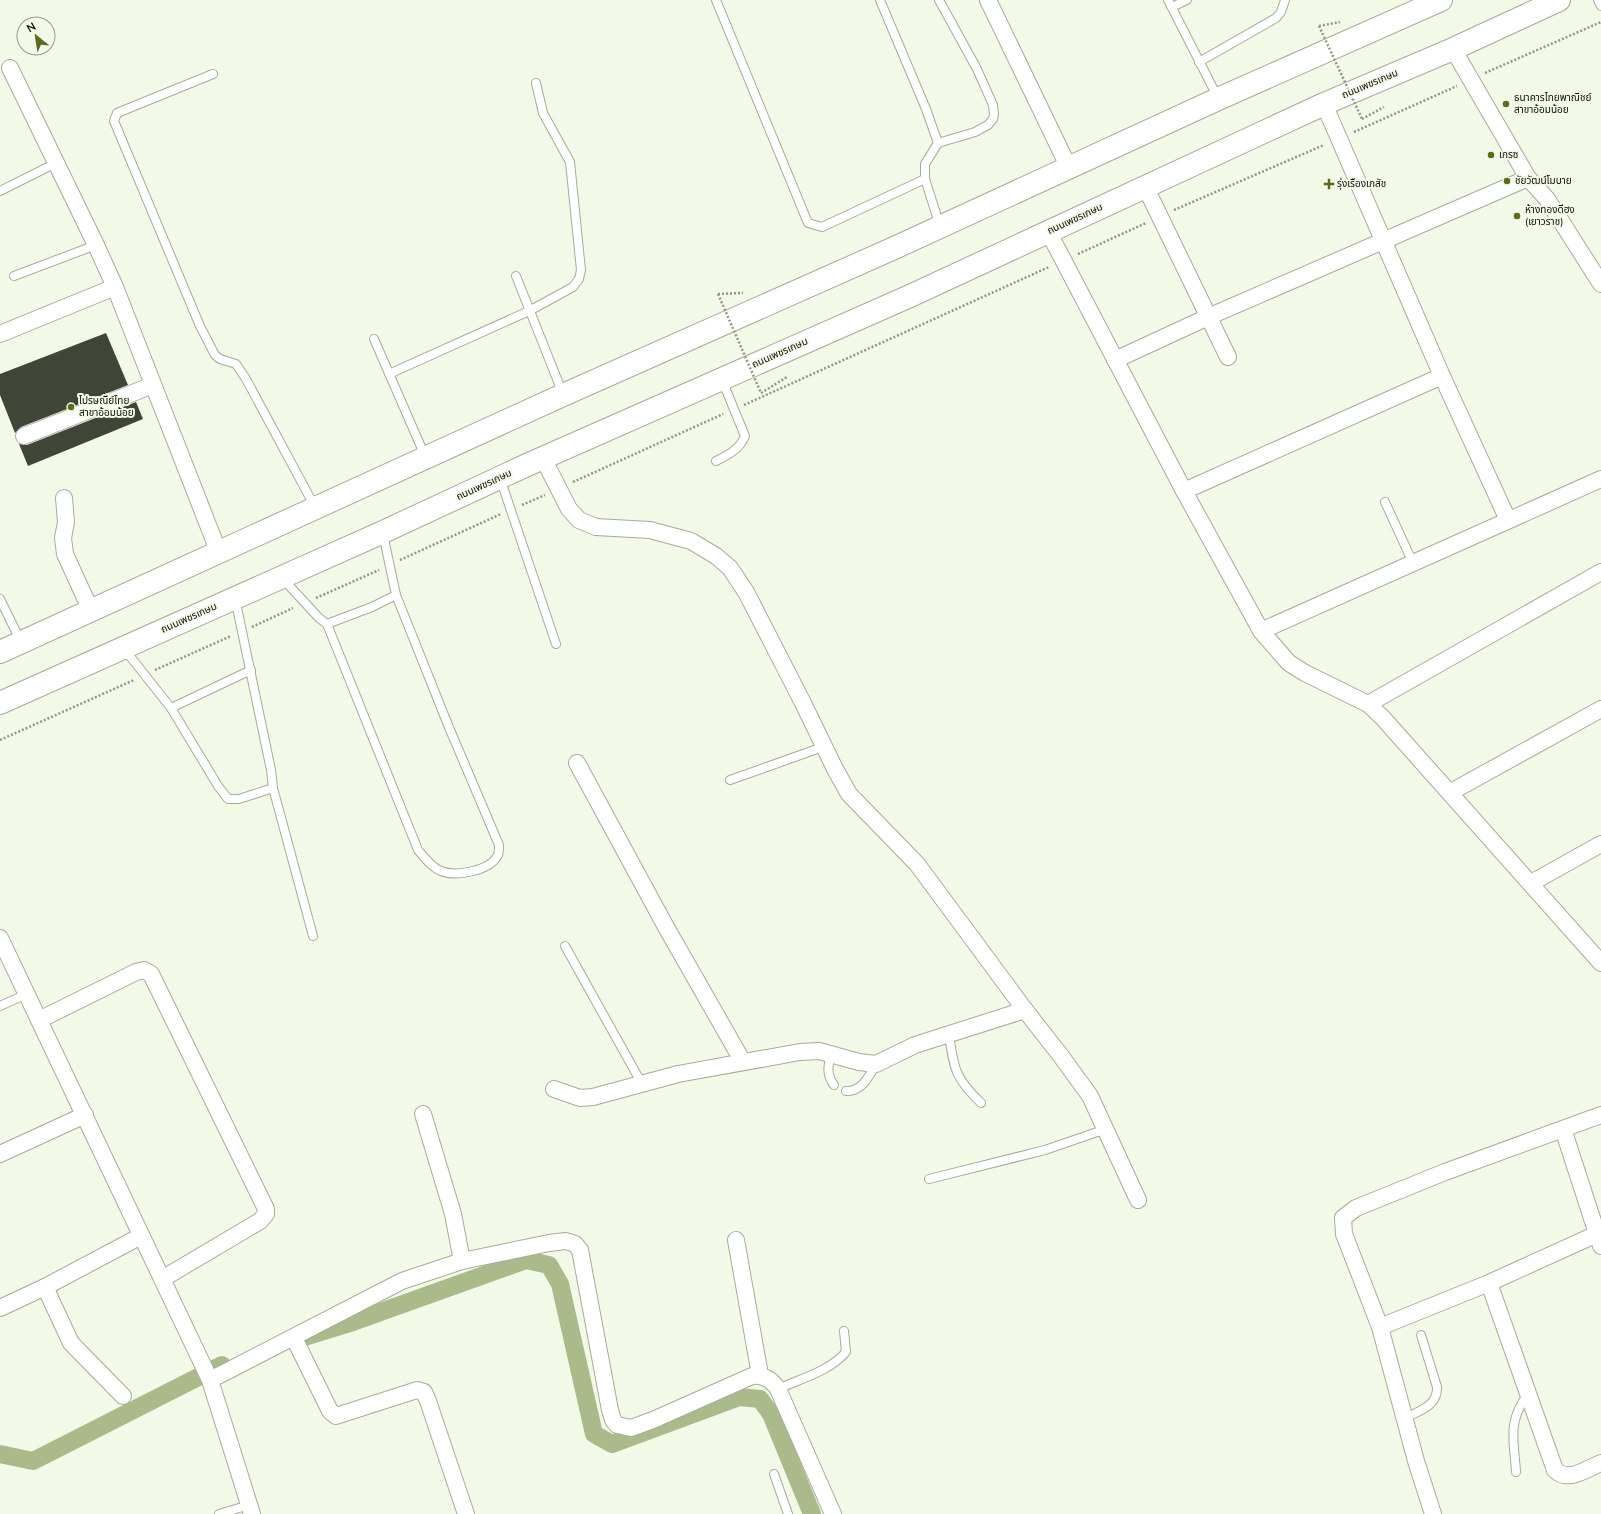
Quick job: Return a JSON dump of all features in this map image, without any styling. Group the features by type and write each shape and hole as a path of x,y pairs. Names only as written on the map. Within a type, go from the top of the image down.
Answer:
{"main road":[{"path":"0,652 219,553 425,457 1441,0"},
{"name":"ถนนเพชรเกษม","path":"0,703 280,576 383,532 500,477 910,296 1324,104 1453,49 1559,0"}],"street":[{"path":"988,0 1069,168"},
{"path":"1453,49 1528,178 1547,199 1601,284"},
{"path":"10,68 96,245 115,288 219,553"},
{"path":"1324,104 1442,376 1508,520"},
{"path":"1115,360 1208,317 1528,178"},
{"path":"1145,186 1228,357"},
{"path":"1048,231 1184,491 1261,631 1289,663 1304,673 1368,704 1382,717 1451,792 1601,963"},
{"path":"0,334 115,288"},
{"path":"1184,491 1442,376"},
{"path":"24,436 153,385"},
{"path":"543,458 568,509 579,520 596,527 650,530 691,541 716,556 730,568 746,592 803,703 823,746 849,794 917,864 1090,1096 1138,1200"},
{"path":"1261,631 1601,480"},
{"path":"64,498 66,509 66,522 63,538 65,554 90,611"},
{"path":"1368,704 1601,572"},
{"path":"1451,792 1601,709"},
{"path":"577,763 674,941 743,1062"},
{"path":"1531,883 1601,844"},
{"path":"0,938 207,1375 250,1509"},
{"path":"39,1020 136,972 144,970 151,974 266,1209 266,1214 260,1221 162,1279"},
{"path":"554,1089 580,1098 593,1097 678,1074 800,1052 819,1051 859,1062 876,1064 916,1045 1025,1010"},
{"path":"423,1114 453,1214 462,1261"},
{"path":"0,1154 85,1115"},
{"path":"1434,1514 1405,1418 1380,1327 1344,1234 1343,1218 1356,1208 1445,1172 1601,1115"},
{"path":"1380,1327 1599,1240 1563,1129"},
{"path":"0,1308 45,1287 141,1236"},
{"path":"736,1240 760,1375"},
{"path":"207,1375 294,1338 402,1281 462,1261 549,1243 566,1241 575,1244 580,1250 610,1410 613,1420 617,1425 631,1428 646,1423 752,1376 760,1375 774,1383 778,1389 833,1514"},
{"path":"1489,1283 1555,1470 1560,1475 1566,1477 1601,1463"},
{"path":"45,1287 71,1343 123,1396"},
{"path":"294,1338 330,1411 336,1416 417,1390 424,1392 466,1514"}],"lane":[{"path":"716,0 808,223 822,227 925,180"},
{"path":"880,0 926,109 938,143"},
{"path":"940,0 980,76 993,104 994,114 993,119 988,125 975,132 938,143 925,164 925,180 940,226"},
{"path":"1187,0 1170,4 1218,99"},
{"path":"1199,62 1276,18 1281,12 1285,0"},
{"path":"1598,0 1601,6"},
{"path":"213,74 117,113 114,121 200,326 216,355 220,359 236,364 246,379 316,507"},
{"path":"389,374 529,311 573,287 579,278 581,270 570,162 543,113 536,83"},
{"path":"0,191 56,163"},
{"path":"14,276 96,245"},
{"path":"516,276 563,395"},
{"path":"374,339 425,457"},
{"path":"716,461 734,451 743,443 745,436 721,379"},
{"path":"500,477 556,644"},
{"path":"1385,502 1413,563"},
{"path":"280,576 327,624 418,850 428,862 440,871 459,874 477,870 489,864 498,855 499,845 448,725 396,595 383,532"},
{"path":"327,624 372,607 396,595"},
{"path":"235,597 271,770 273,788 313,936"},
{"path":"0,599 21,643"},
{"path":"123,647 171,708 218,786 228,798 239,799 273,788"},
{"path":"171,708 251,670"},
{"path":"730,780 823,746"},
{"path":"565,946 642,1084"},
{"path":"0,1006 27,994"},
{"path":"949,1034 956,1073 964,1087 981,1102"},
{"path":"831,1054 827,1069 830,1079 834,1085"},
{"path":"846,1091 852,1092 859,1088 876,1064"},
{"path":"929,1179 1045,1150 1106,1129"},
{"path":"778,1389 829,1366 841,1358 846,1352 844,1331"},
{"path":"1405,1418 1426,1408 1434,1401 1437,1395 1437,1387 1421,1335"},
{"path":"1516,1472 1513,1432 1515,1416 1519,1406 1528,1394"},
{"path":"774,1474 788,1514"},
{"path":"219,1514 250,1509"}],"path":[{"path":"1345,22 1319,26 1362,119 1384,107"},
{"path":"0,740 1063,260 1601,22"},
{"path":"745,292 718,294 761,393 787,377"}],"building":[{"path":"106,333 128,385 21,427 15,433 0,395 0,374"},
{"path":"136,402 143,419 28,466 19,444 27,445"}],"waterway":[{"path":"295,1340 347,1324 526,1260 549,1265 560,1284 594,1434 612,1444 739,1397 760,1399 771,1414 812,1514"},
{"path":"0,1454 33,1461 222,1365"}],"place":[{"name":"ธนาคารไทยพาณิชย์ สาขาอ้อมน้อย","path":"1506,104"},
{"name":"เกรซ","path":"1491,155"},
{"name":"ชัยวัฒน์โมบาย","path":"1507,181"},
{"name":"รุ่งเรืองเภสัช","path":"1329,184"},
{"name":"ห้างทองดีฮง (เยาวราช)","path":"1517,216"},
{"name":"ไปรษณีย์ไทย สาขาอ้อมน้อย","path":"71,407"}]}
